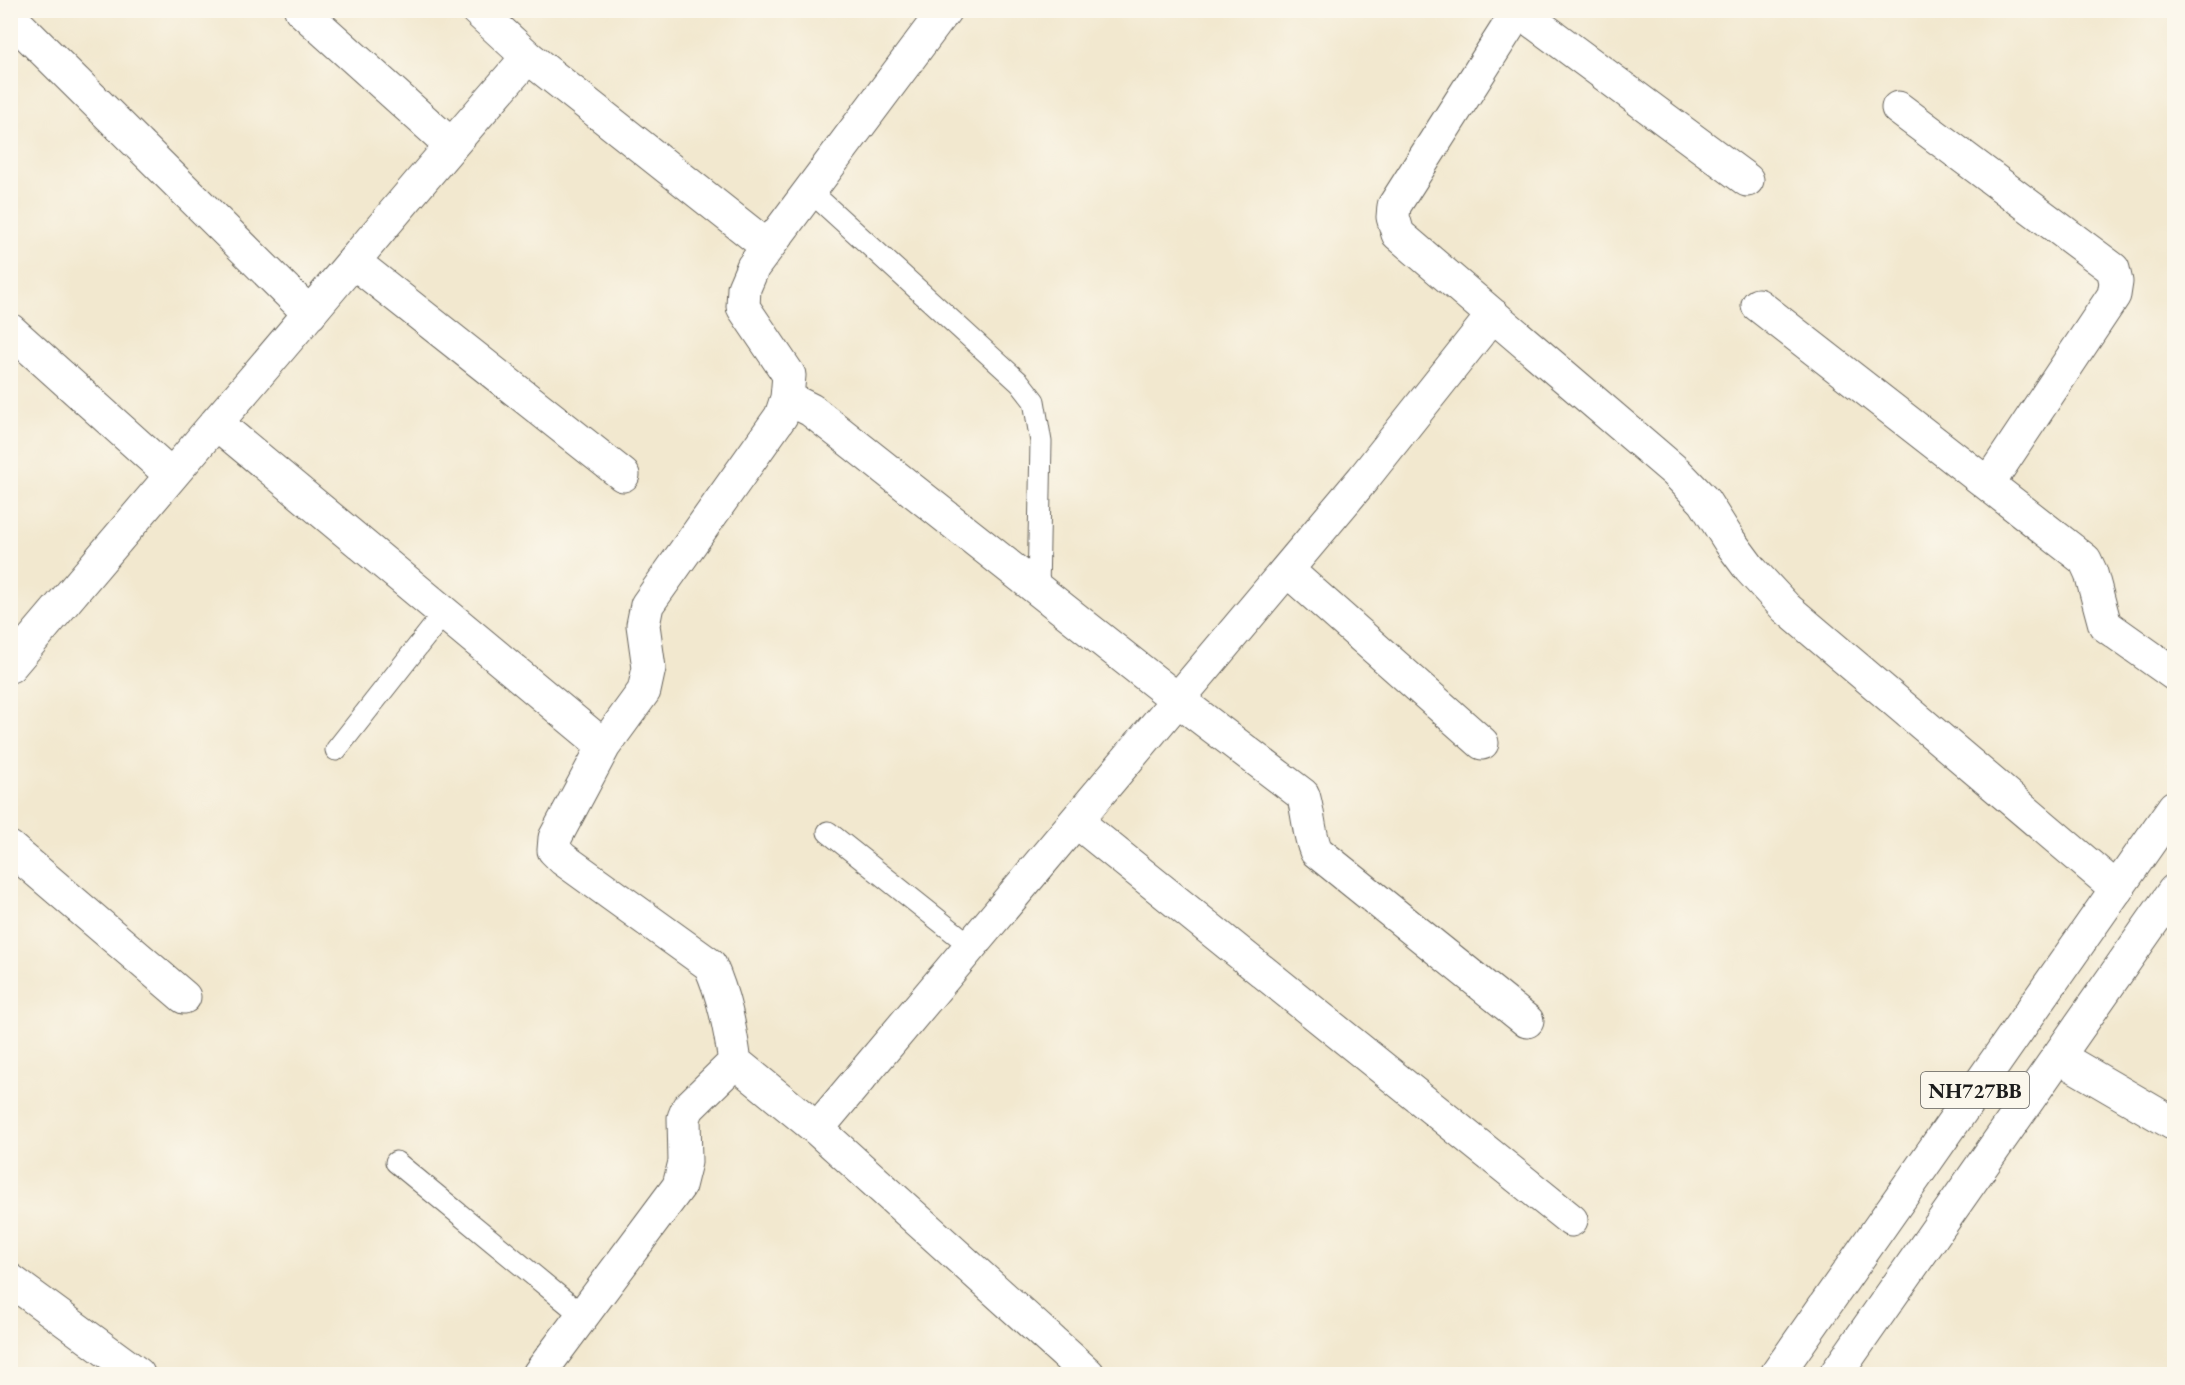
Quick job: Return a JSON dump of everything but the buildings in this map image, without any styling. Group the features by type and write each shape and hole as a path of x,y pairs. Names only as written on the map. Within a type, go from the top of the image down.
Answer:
{"main road":[{"path":"301,10 451,144"},
{"path":"477,10 528,57 768,247"},
{"path":"945,10 753,267 744,288 742,307 789,375 788,398 781,416 647,605 643,625 649,668 644,691 604,746 555,838 554,850 563,859 710,965 719,987 730,1027 735,1062 817,1129 1088,1374"},
{"path":"1747,180 1519,11 1394,206 1393,217 1398,234 1676,472 1704,501 1750,569 1786,608 2117,889"},
{"path":"10,17 310,314"},
{"path":"12,660 310,314 451,144 528,57"},
{"path":"1898,108 2114,269 2116,282 2114,295 1988,484"},
{"path":"354,261 623,475"},
{"path":"1758,305 2085,560 2091,573 2105,625 2175,674"},
{"path":"817,1129 1363,479 1493,315"},
{"path":"10,330 171,475"},
{"path":"788,398 811,410 1178,700 1303,795 1309,836 1316,851 1527,1021"},
{"path":"216,423 604,746"},
{"path":"1287,570 1482,743"},
{"name":"NH727BB","path":"1777,1374 2175,807"},
{"path":"1076,821 1571,1220"},
{"path":"10,848 184,997"},
{"name":"NH727BB","path":"1836,1374 2175,891"},
{"path":"2059,1057 2175,1124"},
{"path":"539,1374 679,1186 685,1162 684,1118 688,1108 735,1062"},
{"path":"10,1280 138,1374"}],"lane":[{"path":"810,191 1020,383 1034,401 1041,442 1038,590"},
{"path":"336,750 444,613"},
{"path":"828,832 971,946"},
{"path":"396,1162 583,1316"}]}
